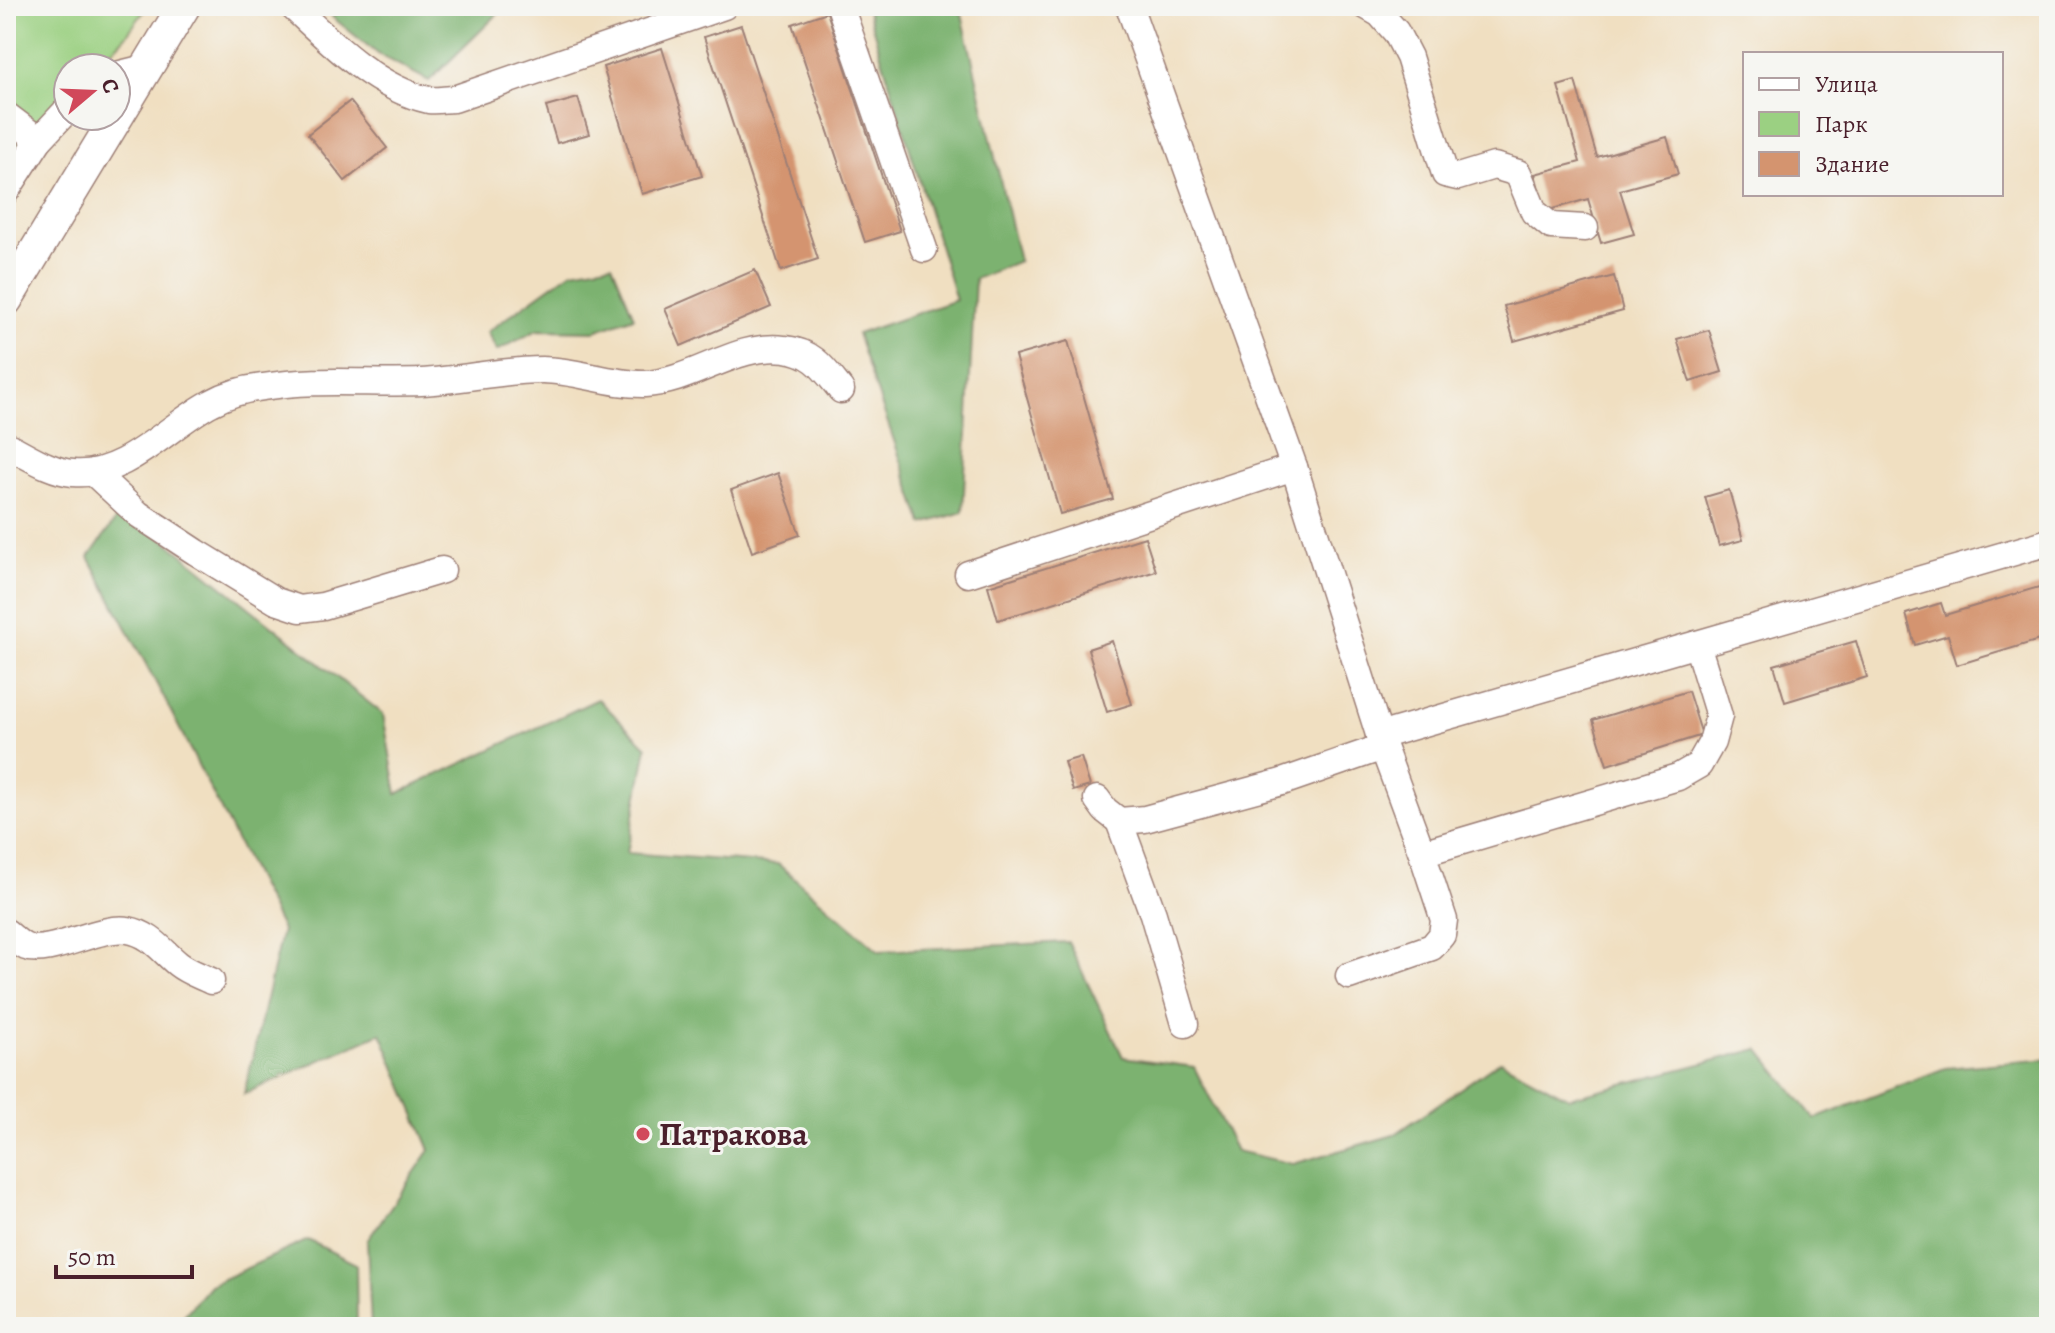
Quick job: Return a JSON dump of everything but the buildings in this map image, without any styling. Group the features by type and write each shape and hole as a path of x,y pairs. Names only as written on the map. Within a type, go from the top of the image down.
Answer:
{"main road":[{"path":"6,300 184,6"}],"lane":[{"path":"292,6 359,65 386,84 431,101 454,99 724,6"},
{"path":"840,6 924,249"},
{"path":"1129,6 1294,467 1381,742 1444,920 1442,935 1432,947 1349,976"},
{"path":"1366,6 1380,14 1396,32 1409,57 1445,174 1458,177 1494,166 1518,173 1534,212 1551,226 1585,228"},
{"path":"132,71 148,67"},
{"path":"6,115 39,140"},
{"path":"6,191 39,140 52,126"},
{"path":"6,445 54,469 74,473 93,472 112,467 134,454 213,401 260,387 327,381 424,382 542,370 643,384 674,379 750,350 782,348 804,352 841,390"},
{"path":"968,574 1294,467"},
{"path":"93,472 138,514 276,601 300,609 323,606 442,570"},
{"path":"1119,821 1145,819 1282,782 1381,742 1697,644 2049,542"},
{"path":"1422,853 1678,777 1699,765 1712,742 1719,716 1697,644"},
{"path":"1097,799 1119,821 1153,914 1185,1024"},
{"path":"6,932 28,948 46,947 105,931 126,929 158,944 180,966 211,981"}],"green space":[{"path":"6,6 148,6 110,52 52,52 52,113 6,161"},
{"path":"335,6 506,6 429,81 378,54 332,17"},
{"path":"866,6 960,6 1019,261 975,279 963,512 923,524 857,334 956,300"},
{"path":"612,264 634,317 595,331 537,330 497,351 487,332 572,271"},
{"path":"124,508 383,714 397,794 598,699 647,747 627,853 778,864 879,951 1068,942 1123,1057 1194,1067 1236,1151 1293,1164 1394,1135 1500,1061 1569,1098 1759,1049 1815,1119 1945,1068 2049,1059 2049,1327 371,1327 367,1241 430,1150 381,1033 244,1094 282,930 89,557"},
{"path":"308,1240 356,1264 357,1327 174,1327 210,1285"}],"place":[{"name":"Патракова","path":"643,1134"}]}
